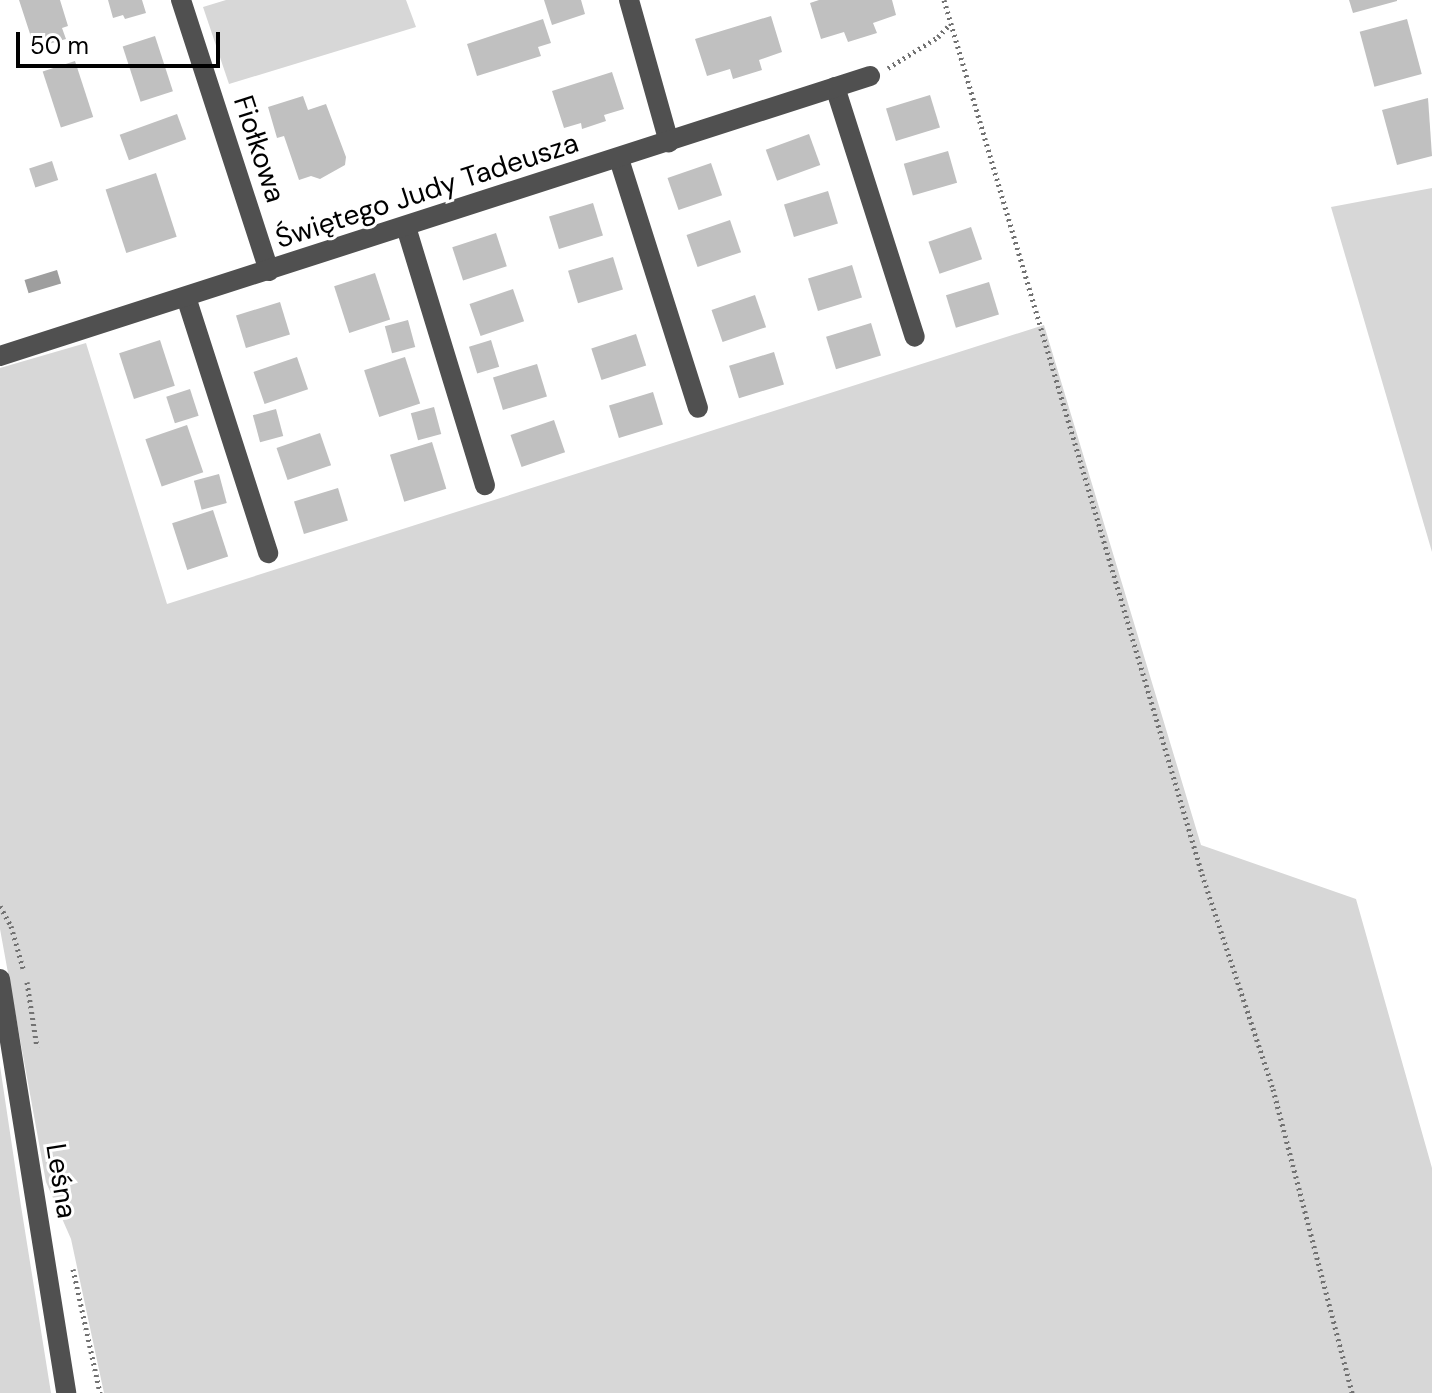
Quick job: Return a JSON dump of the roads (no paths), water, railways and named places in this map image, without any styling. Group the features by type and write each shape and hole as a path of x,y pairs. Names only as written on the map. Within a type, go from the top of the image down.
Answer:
{"street":[{"name":"Fiołkowa","path":"181,0 269,271"},
{"path":"629,0 669,142"},
{"name":"Świętego Judy Tadeusza","path":"0,356 870,76"},
{"path":"835,87 915,337"},
{"path":"619,159 698,408"},
{"path":"406,227 485,485"},
{"path":"186,297 268,553"},
{"name":"Leśna","path":"0,979 66,1393"}]}
